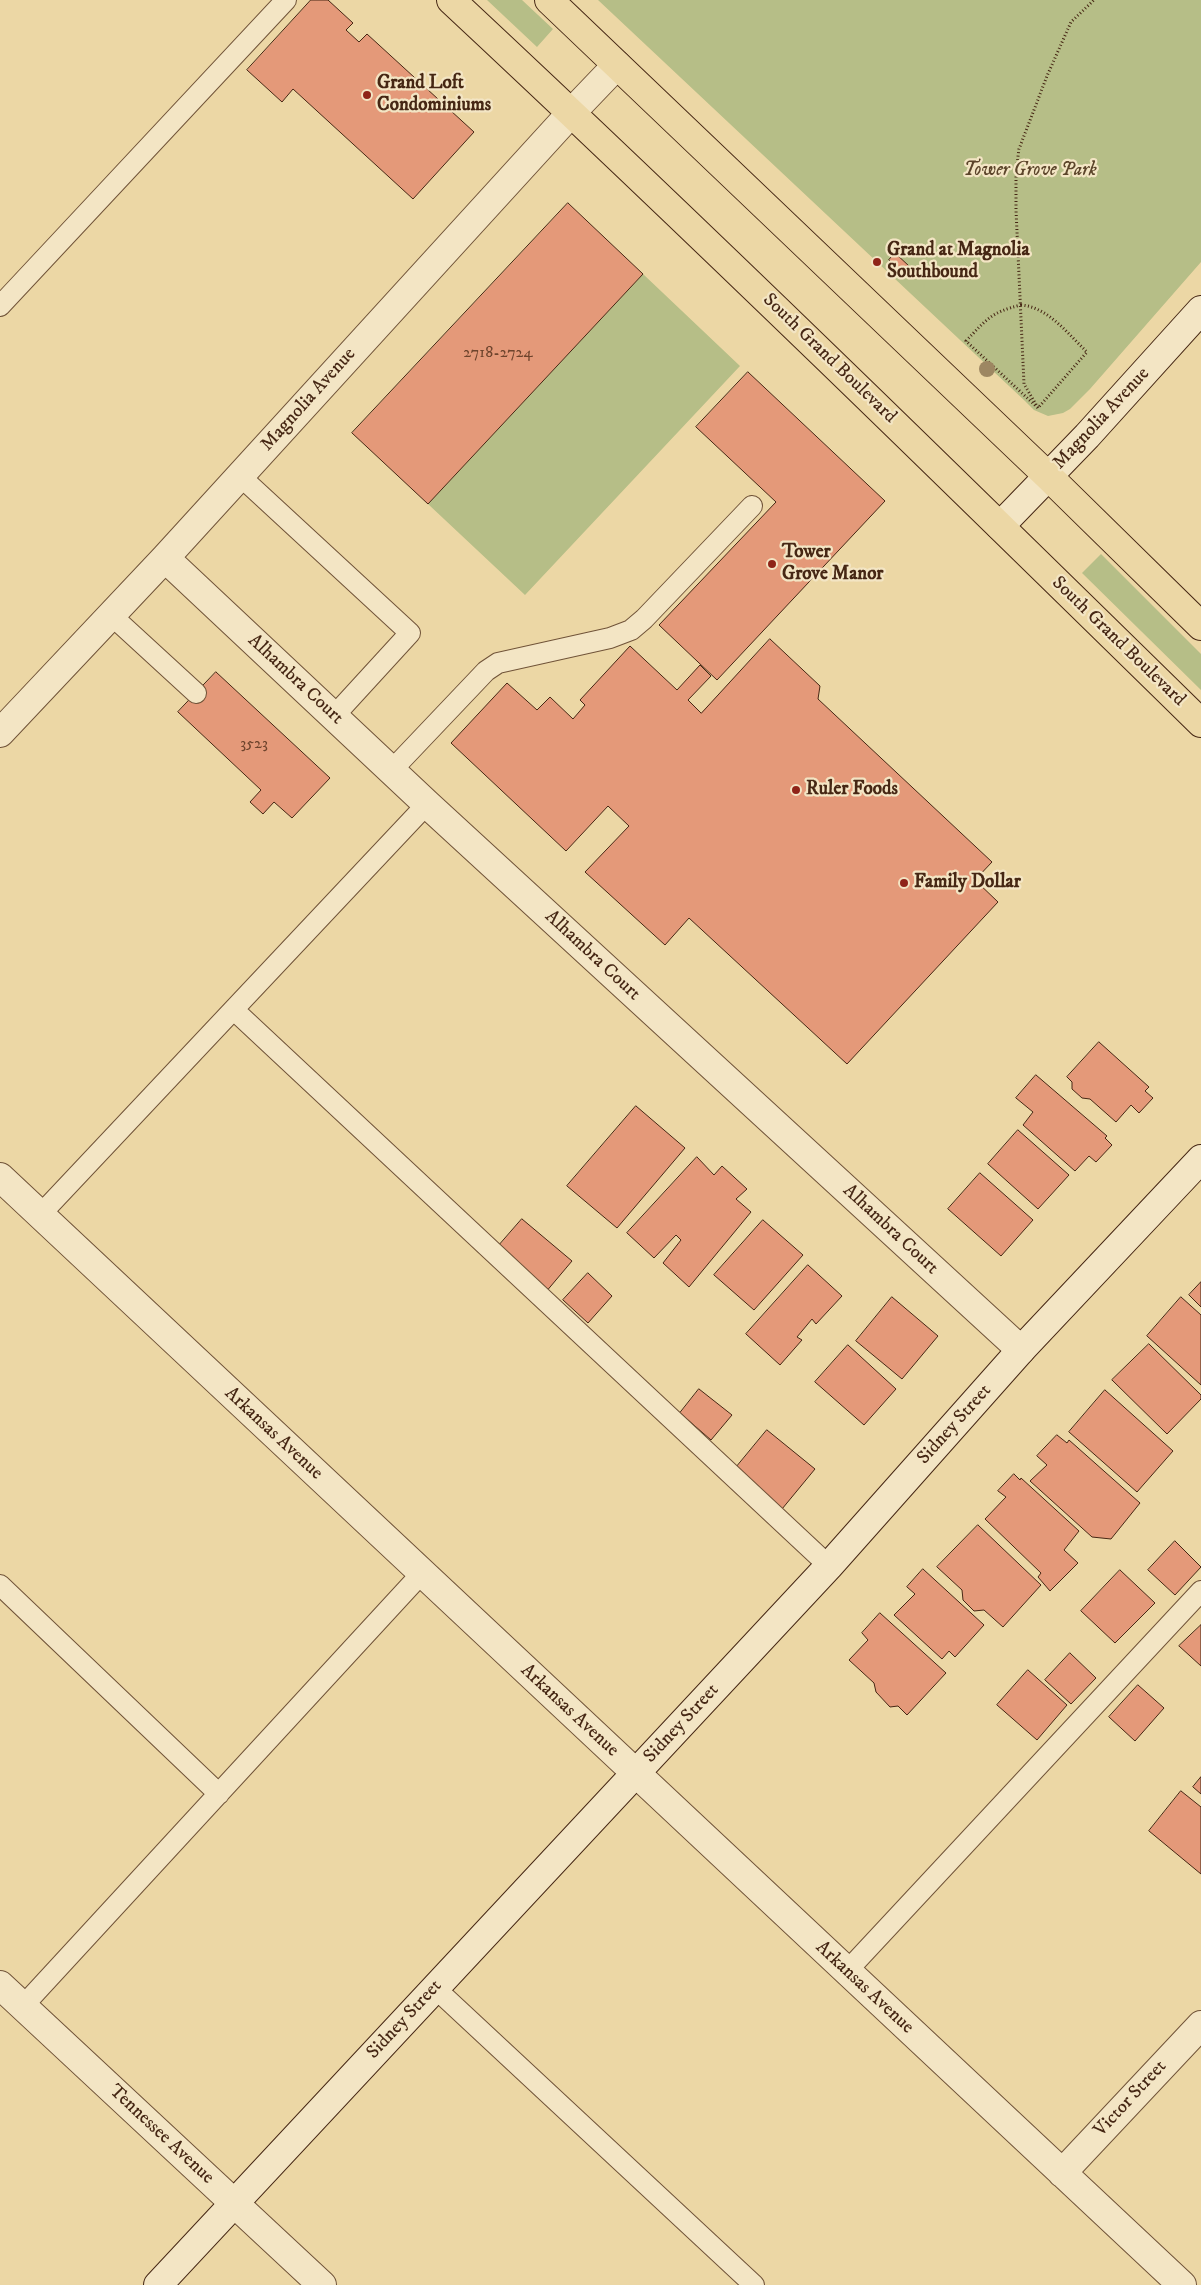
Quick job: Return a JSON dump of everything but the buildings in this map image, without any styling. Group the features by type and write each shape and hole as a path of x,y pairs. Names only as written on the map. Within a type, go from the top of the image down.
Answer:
{"main road":[{"name":"South Grand Boulevard","path":"451,0 572,112 1201,723"},
{"path":"549,0 1049,477 1201,626"}],"street":[{"name":"Magnolia Avenue","path":"0,733 165,558 617,65"},
{"name":"Magnolia Avenue","path":"1000,526 1049,477 1201,310"},
{"name":"Alhambra Court","path":"165,558 391,771 1022,1350"},
{"name":"Sidney Street","path":"158,2285 829,1566 1022,1350 1201,1158"},
{"name":"Arkansas Avenue","path":"0,1177 1182,2285"},
{"name":"Tennessee Avenue","path":"0,1985 322,2285"},
{"name":"Victor Street","path":"1062,2173 1201,2026"}],"lane":[{"path":"0,306 286,0"},
{"path":"240,476 410,633 334,716"},
{"path":"391,771 486,671 498,663 610,638 630,630 644,619 752,506"},
{"path":"111,615 196,693"},
{"path":"40,1215 427,804"},
{"path":"234,1010 829,1566"},
{"path":"23,2006 422,1573"},
{"path":"0,1585 219,1794"},
{"path":"847,1971 1201,1591"},
{"path":"435,1988 754,2285"}],"path":[{"path":"1038,408 1024,384 1016,210 1016,171 1019,149 1068,28 1078,14 1094,0"},
{"path":"1020,305 1031,306 1044,312 1087,352 1038,408 966,341 986,320 999,310 1020,305"}],"green space":[{"path":"487,0 522,0 553,29 537,47"},
{"name":"Tower Grove Park","path":"598,0 1201,0 1201,262 1090,389 1070,409 1063,413 1048,416 1034,410"},
{"path":"643,274 740,366 525,595 428,504"},
{"path":"1101,554 1201,654 1201,690 1082,573"}],"place":[{"name":"Grand Loft Condominiums","path":"367,95"},
{"name":"Grand at Magnolia Southbound","path":"877,262"},
{"name":"Tower Grove Manor","path":"772,564"},
{"name":"Ruler Foods","path":"796,790"},
{"name":"Family Dollar","path":"904,883"}]}
